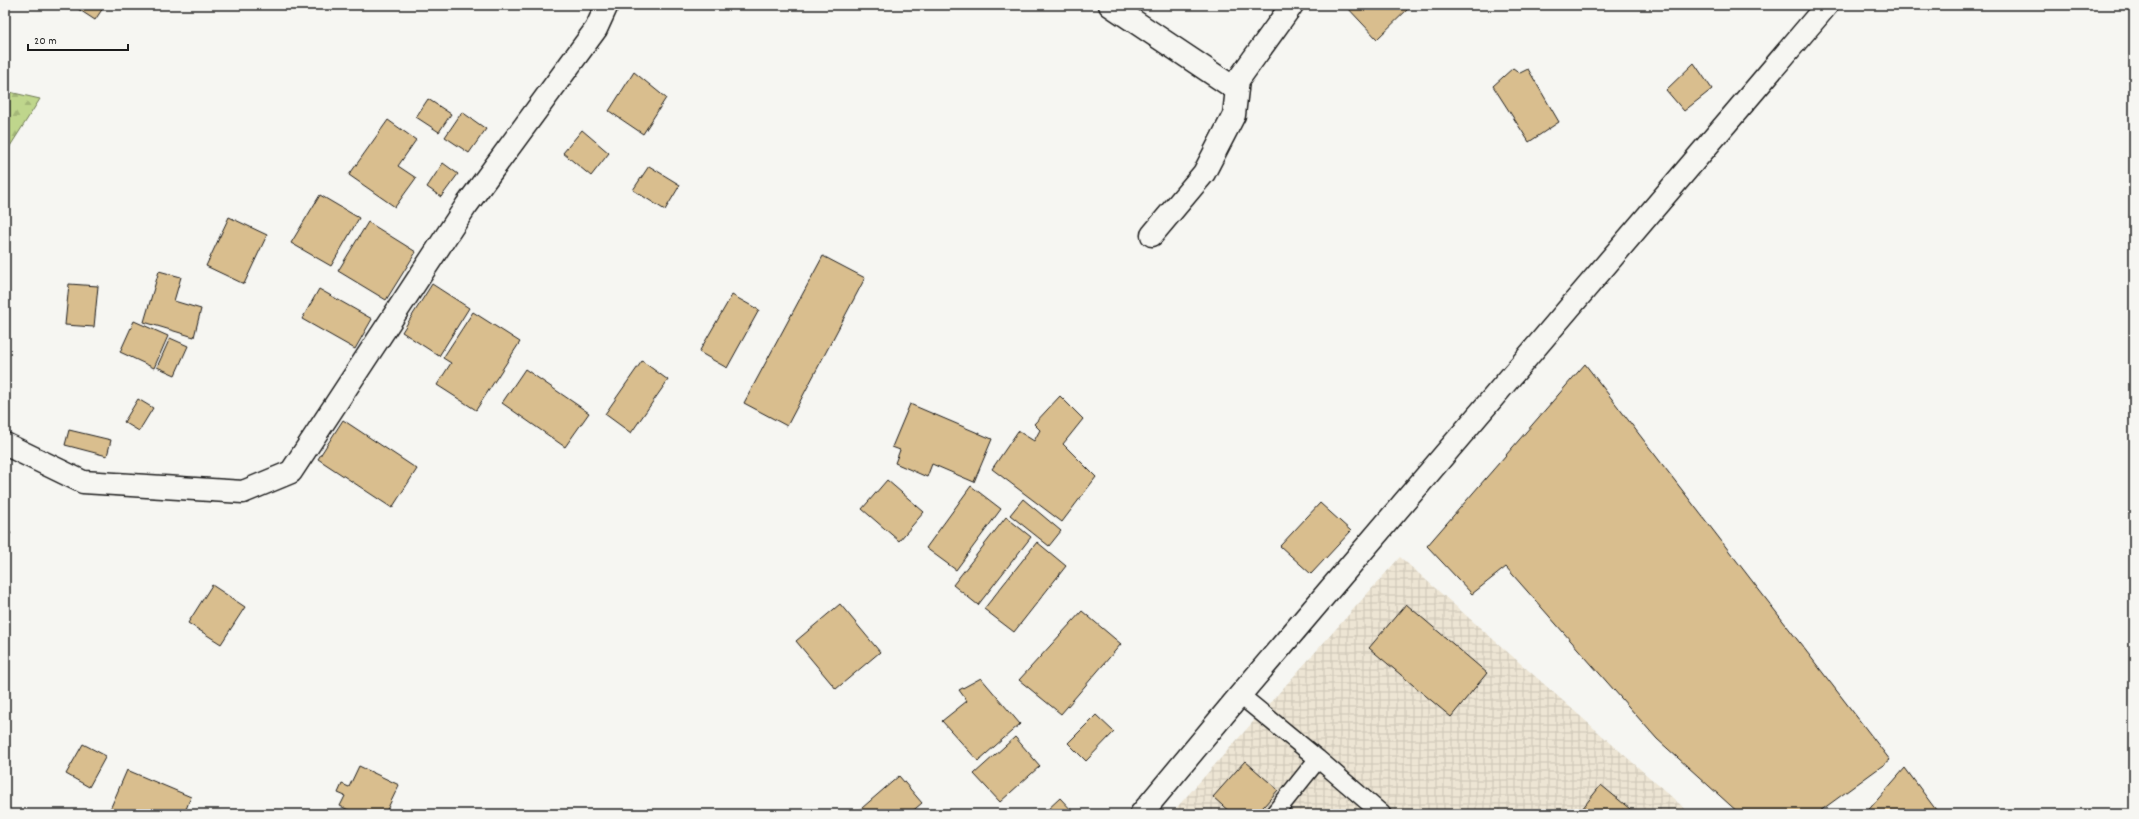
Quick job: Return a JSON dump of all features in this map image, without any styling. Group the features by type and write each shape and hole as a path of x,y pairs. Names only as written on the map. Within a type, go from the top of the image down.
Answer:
{"street":[{"path":"5,444 83,482 244,492 291,472 466,206 596,28 607,5"},
{"path":"1110,5 1237,90"},
{"path":"1152,235 1204,173 1234,115 1238,80 1292,5"},
{"path":"1141,814 1240,695 1827,5"}],"lane":[{"path":"1240,695 1382,814"},
{"path":"1274,814 1318,759"}],"shaded area":[{"path":"1400,557 1691,814 1171,814"}],"green space":[{"path":"5,91 40,99 5,154"}],"building":[{"path":"72,5 105,5 95,20"},
{"path":"1345,5 1412,5 1377,39"},
{"path":"1694,63 1712,89 1684,111 1666,90"},
{"path":"1513,68 1520,73 1528,69 1559,122 1529,142 1493,86"},
{"path":"634,72 666,98 643,134 609,111"},
{"path":"428,99 451,114 439,132 416,117"},
{"path":"462,112 486,129 469,153 445,137"},
{"path":"388,120 416,140 398,166 416,178 395,207 349,175"},
{"path":"582,130 609,153 591,176 563,153"},
{"path":"443,163 458,174 441,197 427,187"},
{"path":"649,166 680,185 665,210 633,190"},
{"path":"320,195 359,218 331,266 291,243"},
{"path":"229,217 267,235 244,284 206,266"},
{"path":"368,222 416,252 386,300 338,271"},
{"path":"823,256 865,278 787,426 744,403"},
{"path":"159,271 181,277 174,301 201,309 194,337 144,322"},
{"path":"69,284 98,286 94,327 65,325"},
{"path":"432,284 469,308 439,356 402,332"},
{"path":"319,289 372,319 355,349 302,319"},
{"path":"732,295 759,310 727,368 699,352"},
{"path":"473,312 520,342 476,410 437,385 451,363 443,358"},
{"path":"134,321 168,336 154,368 120,352"},
{"path":"170,338 188,346 175,375 157,367"},
{"path":"642,361 668,380 631,433 605,414"},
{"path":"1585,364 1890,760 1816,814 1740,814 1657,739 1506,567 1472,594 1427,546"},
{"path":"525,369 589,413 565,447 502,403"},
{"path":"1060,396 1083,419 1063,444 1096,477 1062,522 992,469 1018,431 1034,441 1040,430 1034,424"},
{"path":"138,399 153,408 139,431 124,422"},
{"path":"910,404 992,439 974,482 932,464 927,477 895,463 900,450 892,447"},
{"path":"343,420 417,469 392,508 318,459"},
{"path":"69,430 111,440 107,456 65,445"},
{"path":"887,480 924,512 899,541 862,509"},
{"path":"971,486 1001,509 956,570 926,548"},
{"path":"1023,499 1061,531 1049,546 1010,515"},
{"path":"1320,503 1351,531 1311,574 1280,546"},
{"path":"1006,517 1031,537 978,605 953,585"},
{"path":"5,529 11,533 5,541"},
{"path":"1037,542 1066,566 1014,632 984,609"},
{"path":"212,585 245,607 221,644 188,623"},
{"path":"840,604 880,652 836,689 796,641"},
{"path":"1406,604 1487,673 1451,717 1369,648"},
{"path":"1082,611 1121,644 1061,714 1019,680"},
{"path":"981,678 1020,724 978,761 942,721 967,701 959,690"},
{"path":"1096,715 1114,732 1086,761 1068,743"},
{"path":"1015,737 1040,766 1000,802 974,774"},
{"path":"83,744 106,756 89,787 66,774"},
{"path":"1245,761 1278,790 1257,814 1232,814 1213,797"},
{"path":"359,766 399,785 385,814 357,814 340,806 345,796 338,793 342,784 349,787"},
{"path":"1905,768 1939,814 1865,814"},
{"path":"127,770 191,797 184,814 108,814"},
{"path":"899,776 922,803 909,814 855,814"},
{"path":"1601,785 1636,814 1578,814"},
{"path":"1060,798 1075,814 1049,814 1046,811"}]}
